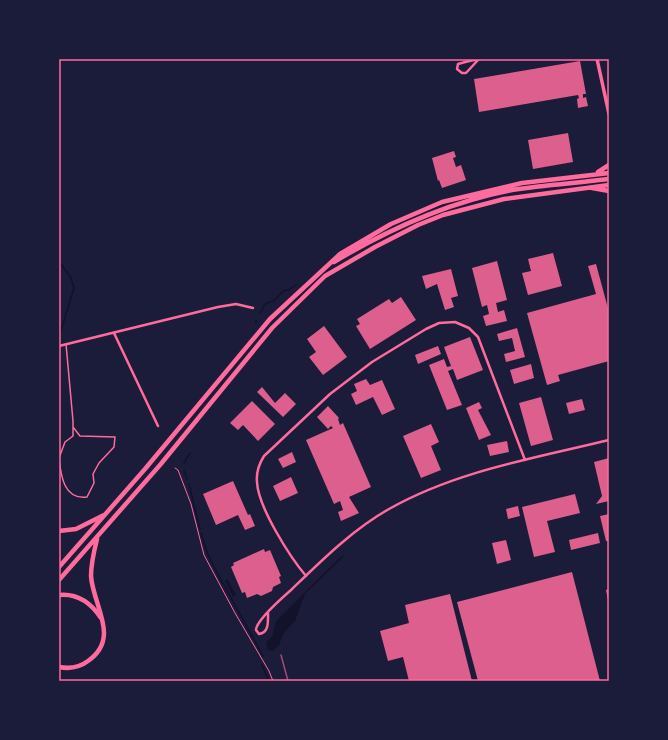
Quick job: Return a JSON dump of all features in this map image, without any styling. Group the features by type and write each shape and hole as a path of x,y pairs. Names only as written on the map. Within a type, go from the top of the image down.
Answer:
{"highway":[{"path":"585,175 601,171 609,165"},
{"path":"59,567 181,427 253,337 291,297 340,254 364,238 420,210 442,202 501,187 609,173"},
{"path":"321,271 364,245 395,229 435,212 489,196 523,189 609,179"},
{"path":"325,276 381,244 418,225 443,215 504,198 609,185"},
{"path":"589,187 609,192"},
{"path":"59,580 97,539 160,465 272,328 335,266 364,245"},
{"path":"59,531 76,529 108,512"},
{"path":"59,667 69,668 78,666 95,656 101,647 104,636 103,621 93,588 91,575 97,539"},
{"path":"59,596 75,596 88,603 103,621"}],"street":[{"path":"479,59 466,73 462,73 457,69 458,64 479,59"},
{"path":"597,59 609,114"},
{"path":"59,346 227,305 243,305 253,308"},
{"path":"306,576 287,553 261,500 257,484 259,464 264,456 329,395 372,362 433,325 449,322 459,323 469,328 478,336 525,460"},
{"path":"114,332 158,426"},
{"path":"268,614 266,630 259,634 256,630 256,626 268,614 306,576 350,536 391,508 430,489 454,481 525,460 609,440"}],"lane":[{"path":"66,344 73,436 65,442 59,459 62,481 72,495 79,498 86,497 94,483 93,474 99,463 114,447 115,437 80,436 73,427"}],"path":[{"path":"175,468 178,470 191,504 204,555 235,613 269,671 273,681"}],"shaded area":[{"path":"227,579 236,595 233,597 225,581"},
{"path":"306,591 295,621 283,634 279,645 273,651 268,650 266,642 272,637 276,621"}],"building":[{"path":"580,61 586,94 583,94 583,98 586,97 588,106 578,108 578,95 479,112 474,79"},
{"path":"568,133 573,162 533,169 528,140"},
{"path":"454,151 456,157 453,158 456,167 461,165 466,180 442,188 439,180 438,181 432,158"},
{"path":"553,253 562,286 528,295 522,273 531,271 528,259"},
{"path":"497,261 507,300 496,303 498,312 504,310 507,321 486,326 483,316 489,314 487,305 482,307 472,268"},
{"path":"596,264 609,312 609,361 558,375 560,381 547,385 527,313 596,294 588,266"},
{"path":"451,269 458,296 451,298 454,307 445,310 437,284 426,289 422,276"},
{"path":"401,297 416,320 370,349 356,326 360,324 357,319 389,299 392,303"},
{"path":"324,326 347,357 323,375 309,357 316,352 307,339"},
{"path":"517,328 525,357 506,362 504,354 515,351 512,338 499,341 497,334"},
{"path":"470,337 483,370 457,380 453,369 448,371 462,405 447,410 429,365 444,359 447,367 451,366 444,347"},
{"path":"438,346 441,354 418,364 415,355"},
{"path":"531,364 534,378 514,384 510,370"},
{"path":"366,379 370,385 382,380 395,409 382,415 373,397 356,405 351,394 357,391 354,384"},
{"path":"262,387 275,403 285,393 296,404 283,417 257,392"},
{"path":"541,397 553,440 531,446 519,403"},
{"path":"582,399 585,410 569,414 566,403"},
{"path":"252,401 275,424 258,441 243,425 238,430 230,423"},
{"path":"479,402 482,408 478,410 491,435 479,440 466,408"},
{"path":"328,406 339,418 340,425 343,423 371,487 349,497 359,513 341,521 338,512 343,510 340,501 334,504 306,440 333,428 331,426 328,429 317,417"},
{"path":"431,424 439,442 431,446 441,470 421,478 403,436"},
{"path":"507,441 509,452 490,456 487,445"},
{"path":"292,452 296,462 283,468 278,459"},
{"path":"609,458 609,501 596,504 602,496 594,462"},
{"path":"291,477 298,493 280,501 273,486"},
{"path":"233,481 248,515 250,514 255,526 245,530 238,515 216,525 203,494"},
{"path":"575,494 580,513 547,521 555,552 534,557 522,507"},
{"path":"518,506 520,516 508,519 506,509"},
{"path":"609,514 609,541 606,541 600,516"},
{"path":"598,533 600,543 571,550 569,540"},
{"path":"506,540 511,560 497,564 492,543"},
{"path":"264,549 265,552 270,550 281,576 279,577 281,583 273,587 272,591 261,596 257,594 247,598 245,592 242,593 231,567 234,565 233,563"},
{"path":"572,572 600,681 478,681 457,602"},
{"path":"609,589 609,600 608,600 606,590"},
{"path":"450,594 472,681 409,681 403,657 388,661 380,631 409,623 405,605"}],"waterway":[{"path":"59,261 71,278 74,288 59,337"},
{"path":"260,313 265,304 275,300 283,291 289,290 296,285"},
{"path":"184,463 190,453"},
{"path":"184,471 187,479"},
{"path":"189,484 200,529"},
{"path":"201,533 214,567 263,656"},
{"path":"306,592 343,556"},
{"path":"262,665 269,681"}],"railway":[{"path":"281,655 288,681"}]}
